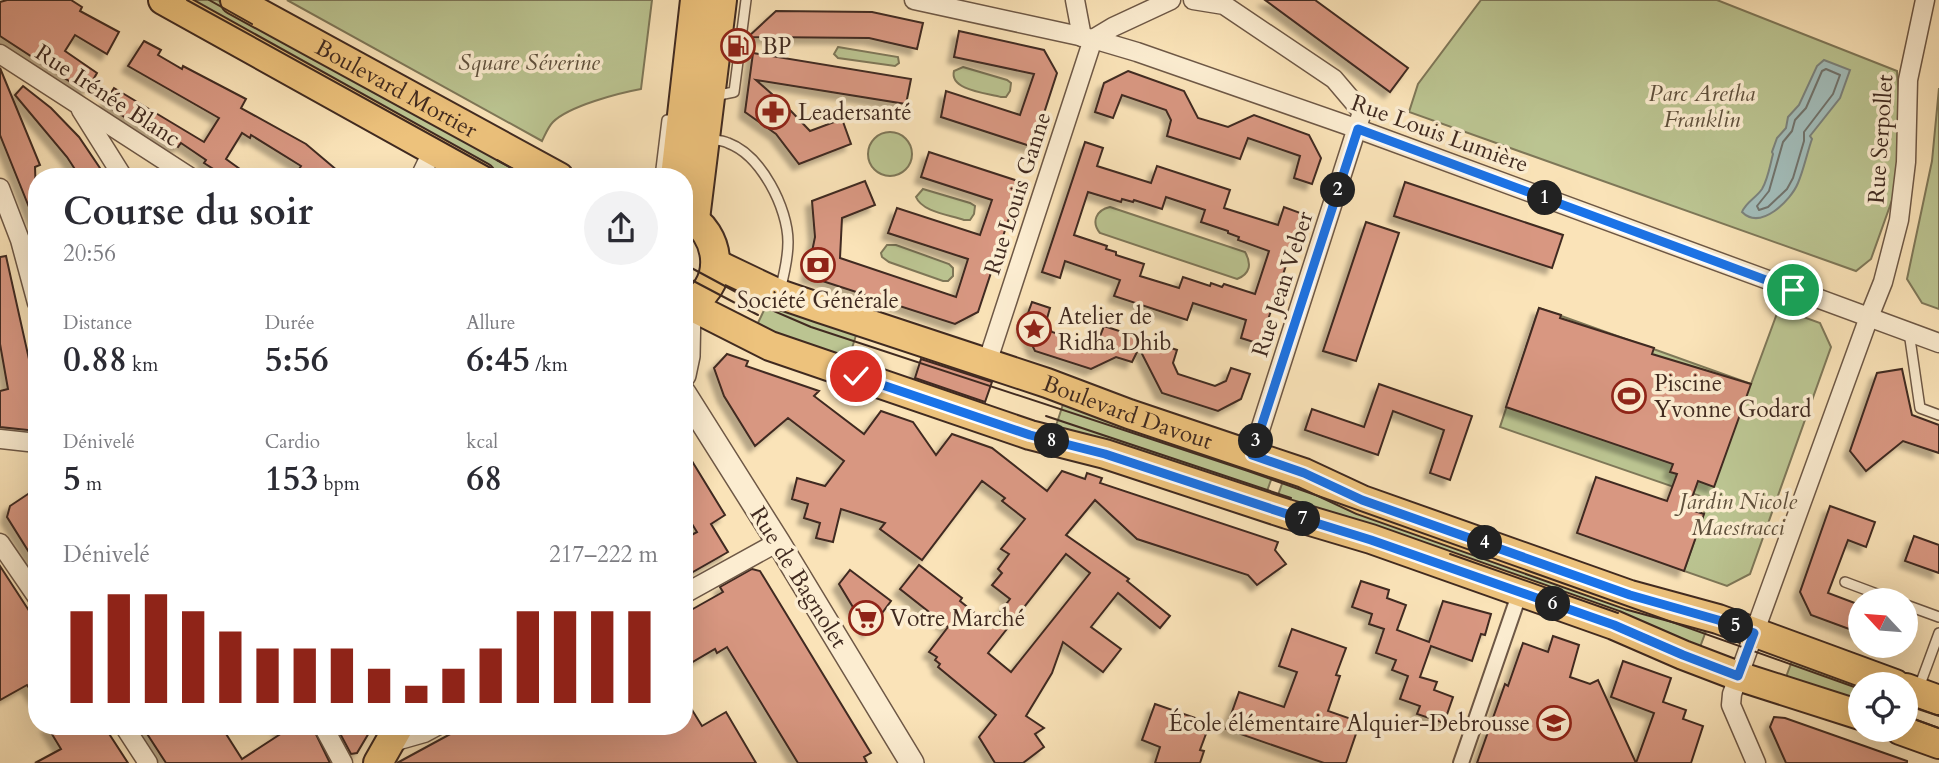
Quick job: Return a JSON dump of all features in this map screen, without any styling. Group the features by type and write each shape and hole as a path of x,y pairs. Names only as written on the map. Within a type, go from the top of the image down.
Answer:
{"main road":[{"name":"Boulevard Mortier","path":"163,0 465,168"},
{"name":"Boulevard Mortier","path":"235,0 543,168"},
{"path":"676,168 695,0"},
{"path":"693,200 705,138 722,0"},
{"path":"693,219 712,240 716,264 708,289 693,301"},
{"name":"Boulevard Davout","path":"716,264 779,294 1304,473 1362,500 1630,595 1718,620 1862,672"},
{"name":"Boulevard Davout","path":"693,309 770,346 1030,435 1105,454 1371,540 1614,625 1738,676 1848,711"},
{"path":"1918,736 1939,744"}],"street":[{"name":"Rue Louis Lumière","path":"914,0 1088,38 1358,129 1939,344"},
{"path":"1075,0 1088,38 1171,0"},
{"path":"1193,0 1224,5 1334,79 1362,112 1358,129"},
{"name":"Rue Serpollet","path":"1756,763 1731,705 1738,676 1884,282 1899,220 1906,162 1908,80 1925,0"},
{"name":"Rue Louis Ganne","path":"987,363 1088,38"},
{"name":"Rue Irénée Blanc","path":"0,54 176,168"},
{"path":"77,104 118,168"},
{"name":"Rue Jean Veber","path":"1252,455 1358,129"},
{"path":"424,168 433,150"},
{"path":"0,188 28,242"},
{"name":"Rue de Bagnolet","path":"693,407 912,763"},
{"path":"0,439 28,442"},
{"path":"693,589 778,542"},
{"path":"0,543 28,584"},
{"path":"1461,763 1520,592"},
{"path":"130,735 149,763"},
{"path":"328,735 343,763"},
{"path":"389,744 418,735"}],"lane":[{"path":"710,96 734,92 747,0"},
{"path":"661,168 669,110"},
{"path":"705,138 735,146 762,171 778,198 786,223 788,242 779,294"},
{"path":"1909,332 1920,408 1939,415"},
{"path":"1845,582 1861,588"},
{"path":"1918,609 1939,617"},
{"path":"1918,682 1939,633"}],"green space":[{"path":"179,0 217,0 519,168 483,168"},
{"name":"Square Séverine","path":"287,0 652,0 641,89 608,97 560,116 553,122 542,141"},
{"name":"Parc Aretha Franklin","path":"1481,0 1717,0 1897,71 1900,116 1896,189 1871,259 1856,271 1409,112 1418,84"},
{"path":"838,47 898,57 899,63 895,66 838,58 834,54"},
{"path":"963,67 1007,80 1011,83 1010,91 1006,97 1001,97 963,87 957,83 954,71"},
{"path":"1939,88 1939,309 1922,303 1907,279 1932,161"},
{"path":"890,132 905,139 912,154 905,169 890,176 875,169 868,154 875,139"},
{"path":"923,189 970,203 975,206 974,214 970,220 964,220 930,210 916,197"},
{"path":"1110,207 1245,252 1249,261 1247,271 1237,279 1100,233 1096,217"},
{"path":"887,245 896,245 949,264 953,268 953,276 948,281 943,281 889,262 881,253"},
{"path":"769,300 858,329 847,364 755,329"},
{"name":"Piscine Yvonne Godard","path":"1539,308 1751,384 1779,308 1820,323 1831,347 1750,574 1727,586 1684,571 1709,499 1500,427"},
{"path":"1065,398 1272,477 1266,494 1054,432"},
{"path":"1283,481 1706,631 1700,647 1277,498"},
{"path":"1792,661 1804,665 1806,662 1848,679 1848,702 1786,677"}],"water":[{"path":"1824,60 1850,70 1840,98 1810,136 1812,139 1802,172 1789,197 1766,216 1750,217 1742,212 1764,185 1777,138 1786,128 1788,117 1799,105 1817,66"}],"building":[{"path":"71,0 82,7 80,11 119,32 107,54 75,35 65,51 97,73 86,92 0,36 0,2"},
{"path":"1265,0 1315,0 1408,68 1390,92"},
{"path":"776,11 872,12 923,23 917,49 869,38 748,37"},
{"path":"959,31 1044,50 1057,73 1033,147 941,117 946,91 1020,115 1034,74 954,57"},
{"path":"144,41 161,50 158,55 182,69 183,66 246,99 241,108 306,144 334,168 300,168 301,166 251,135 250,138 242,133 226,159 238,168 212,168 204,163 206,160 181,143 173,148 104,104 114,88 204,142 219,118 128,66"},
{"path":"753,53 911,79 906,104 756,80 810,131 842,119 851,144 799,164 776,134 745,112"},
{"path":"0,68 40,165 28,168 28,205 0,135"},
{"path":"1128,71 1184,91 1198,118 1228,127 1254,115 1309,135 1321,158 1312,184 1294,178 1300,156 1248,138 1240,159 1167,136 1171,120 1166,110 1122,95 1113,118 1095,112 1104,83"},
{"path":"23,86 51,108 79,137 100,168 74,168 15,95"},
{"path":"1085,142 1103,148 1097,166 1151,183 1157,166 1230,190 1224,208 1278,225 1284,207 1303,214 1260,344 1241,338 1246,320 1193,303 1187,320 1114,296 1120,280 1065,261 1060,278 1042,272","holes":["1088,192 1121,202 1122,199 1134,200 1162,209 1166,197 1205,210 1201,222 1228,231 1239,237 1238,240 1269,251 1255,294 1224,284 1222,287 1211,283 1210,286 1183,277 1179,288 1140,276 1144,264 1116,255 1116,252 1106,249 1107,246 1074,235"]},
{"path":"929,152 1021,182 978,312 955,324 807,276 815,237 812,201 865,181 875,205 842,218 840,258 956,297 968,259 888,233 897,208 980,235 992,200 921,177"},
{"path":"1405,182 1563,235 1552,268 1394,216"},
{"path":"1366,222 1399,233 1356,361 1323,351"},
{"path":"6,256 28,355 28,430 0,427 0,391 8,389 0,344 0,257"},
{"path":"1032,302 1050,308 1046,322 1052,332 1089,344 1099,339 1104,326 1177,350 1173,363 1178,374 1215,386 1226,381 1231,368 1250,374 1241,399 1218,411 1162,393 1139,348 1132,362 1116,357 1091,369 1035,351 1023,327"},
{"name":"Piscine Yvonne Godard","path":"1539,308 1561,315 1560,318 1654,348 1652,354 1751,384 1714,487 1698,481 1688,509 1704,514 1684,571 1577,533 1596,477 1667,501 1677,474 1670,472 1673,464 1506,407"},
{"path":"727,354 748,361 746,366 819,391 814,396 864,434 881,411 913,422 936,455 952,434 992,448 1047,491 1062,471 1085,479 1087,473 1102,478 1100,483 1278,542 1275,550 1286,564 1257,585 1248,575 1137,539 1095,500 1066,535 1129,579 1127,581 1170,616 1160,628 1118,593 1091,627 1121,649 1103,672 1063,642 1052,673 1026,716 1044,728 1035,734 1044,747 1023,763 995,763 979,737 996,715 938,667 940,664 935,660 937,657 929,652 948,627 900,589 919,565 962,598 960,601 990,625 1010,599 992,585 1002,573 998,569 1009,554 1001,549 1025,519 1002,501 1005,498 982,481 922,560 880,529 885,523 841,509 833,542 816,538 820,523 804,518 808,504 792,499 797,478 825,486 844,461 788,418 755,446 724,396 714,368","holes":["1066,554 1090,573 1011,672 988,653"]},
{"path":"921,359 992,382 985,402 915,378"},
{"path":"1902,369 1912,415 1939,425 1939,453 1903,441 1866,471 1850,451 1877,373"},
{"path":"1379,384 1472,416 1450,480 1430,473 1444,430 1393,411 1378,455 1305,430 1312,409 1364,427"},
{"path":"693,463 725,515 711,524 728,552 693,572 693,534 697,532 693,526"},
{"path":"28,494 28,551 7,517 10,506"},
{"path":"1830,506 1875,522 1866,547 1848,540 1828,593 1848,600 1848,629 1811,615 1800,592"},
{"path":"1914,536 1939,545 1939,573 1905,561"},
{"path":"0,566 28,609 28,686 0,700"},
{"path":"752,569 760,571 871,753 864,757 867,763 798,763 727,647 717,653 715,649 693,662 693,609 723,592 720,587"},
{"path":"850,570 891,601 868,632 839,584"},
{"path":"1361,581 1389,590 1387,598 1406,605 1397,630 1429,642 1443,601 1491,614 1485,635 1481,634 1472,661 1431,646 1420,677 1437,682 1434,690 1453,697 1444,723 1417,714 1420,706 1400,699 1408,676 1392,670 1396,660 1376,653 1384,629 1369,624 1372,614 1352,607"},
{"path":"1292,629 1346,648 1336,675 1340,676 1328,711 1360,722 1346,763 1324,763 1226,729 1239,692 1284,707 1297,672 1279,666"},
{"name":"École élémentaire Alquier-Debrousse","path":"1553,636 1579,645 1570,677 1590,684 1598,680 1636,763 1477,763 1505,684 1508,686 1523,643 1548,652"},
{"path":"1623,661 1671,678 1663,702 1686,710 1683,719 1703,726 1691,763 1636,763 1654,713 1611,697"},
{"path":"1155,704 1210,723 1200,750 1204,751 1200,763 1155,763 1160,747 1142,740"},
{"path":"693,712 702,726 726,712 756,763 397,763 448,735 693,735"},
{"path":"1774,717 1785,718 1907,763 1786,763 1770,727"},
{"path":"52,735 110,735 128,763 35,763 61,749"},
{"path":"148,735 227,735 242,759 279,735 316,735 330,763 166,763"},
{"path":"341,735 368,735 357,753 351,754"}],"tram line":[{"path":"187,0 491,168"},
{"path":"209,0 252,24"},
{"path":"497,160 512,168"},
{"path":"693,269 762,306 811,327 1248,471 1848,685"},
{"path":"693,281 758,315"},
{"path":"1046,416 1291,498"},
{"path":"1450,554 1618,613"},
{"path":"1918,709 1939,716"},
{"path":"1918,720 1939,728"}],"place":[{"name":"BP","path":"738,46"},
{"name":"Leadersanté","path":"773,112"},
{"name":"Société Générale","path":"818,265"},
{"name":"Atelier de Ridha Dhib","path":"1034,329"},
{"name":"Piscine Yvonne Godard","path":"1629,396"},
{"name":"Votre Marché","path":"866,618"},
{"name":"École élémentaire Alquier-Debrousse","path":"1554,723"}],"route":[{"path":"856,376 1030,435 1105,454 1371,540 1614,625 1738,676 1754,633 1630,595 1362,500 1304,473 1252,455 1358,129 1793,290"}],"park label":[{"name":"Jardin Nicole Maestracci","path":"1738,514"}]}
